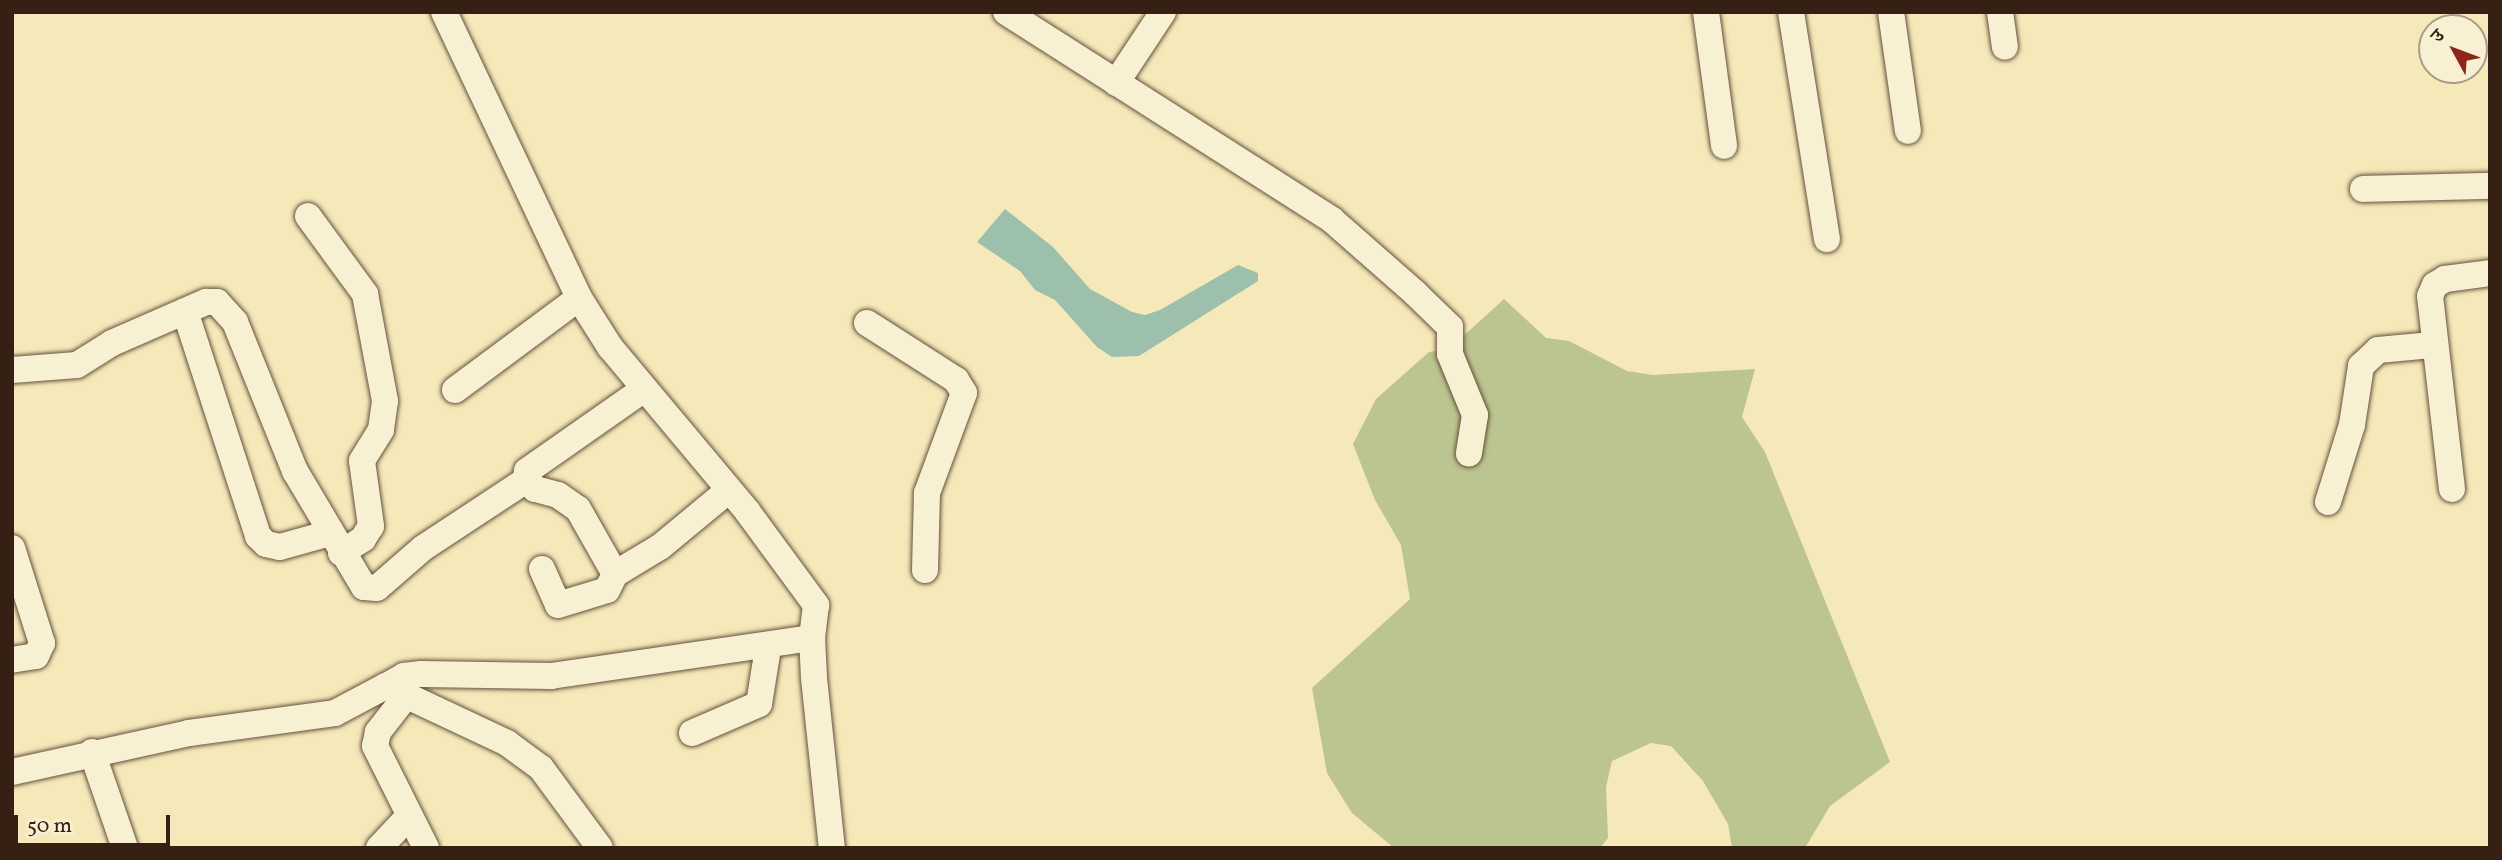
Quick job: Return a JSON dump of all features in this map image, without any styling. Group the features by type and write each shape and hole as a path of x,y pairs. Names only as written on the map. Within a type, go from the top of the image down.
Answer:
{"street":[{"path":"444,12 579,298 610,347 729,490 816,605 812,638 821,778 832,848"},
{"path":"1006,12 1332,220 1450,327 1450,354 1475,415 1469,454"},
{"path":"1116,83 1163,12"},
{"path":"1706,12 1724,146"},
{"path":"1791,12 1827,239"},
{"path":"1891,12 1909,131"},
{"path":"2000,12 2005,47"},
{"path":"2363,189 2490,186"},
{"path":"185,311 258,536 266,544 280,547 363,539 371,526 362,461 381,430 385,401 365,294 308,216"},
{"path":"2452,489 2432,345 2430,296 2435,285 2490,273"},
{"path":"455,390 579,298"},
{"path":"12,370 76,365 112,343 206,302 227,309 295,471 356,578 365,587 377,589 423,548 526,481 534,463 644,389"},
{"path":"867,323 956,380 964,393 927,493 925,569"},
{"path":"2328,502 2352,425 2361,366 2378,350 2432,345"},
{"path":"526,481 578,509 615,574"},
{"path":"542,569 558,605 607,590 615,574 660,547 729,490"},
{"path":"12,548 42,643 36,656 12,660"},
{"path":"426,848 374,746 404,676 551,676 768,648 812,638"},
{"path":"692,733 759,704 768,648"},
{"path":"12,772 92,751 189,733 304,720 335,713 396,691 507,743 541,768 600,848"},
{"path":"92,751 125,848"},
{"path":"379,848 409,816"}],"green space":[{"path":"1504,299 1546,338 1569,341 1627,371 1653,375 1755,369 1742,417 1765,452 1890,762 1830,806 1805,848 1732,848 1728,824 1703,781 1671,746 1651,743 1612,761 1606,787 1608,838 1600,848 1394,848 1352,813 1327,773 1312,688 1410,599 1401,545 1375,500 1353,444 1376,399 1429,352 1436,351 1460,412 1470,465 1483,453 1459,340"}],"shaded area":[{"path":"1005,209 1053,247 1090,289 1132,312 1145,315 1160,310 1238,265 1258,273 1258,281 1139,356 1112,357 1097,347 1055,300 1035,290 1020,271 977,242"}]}
